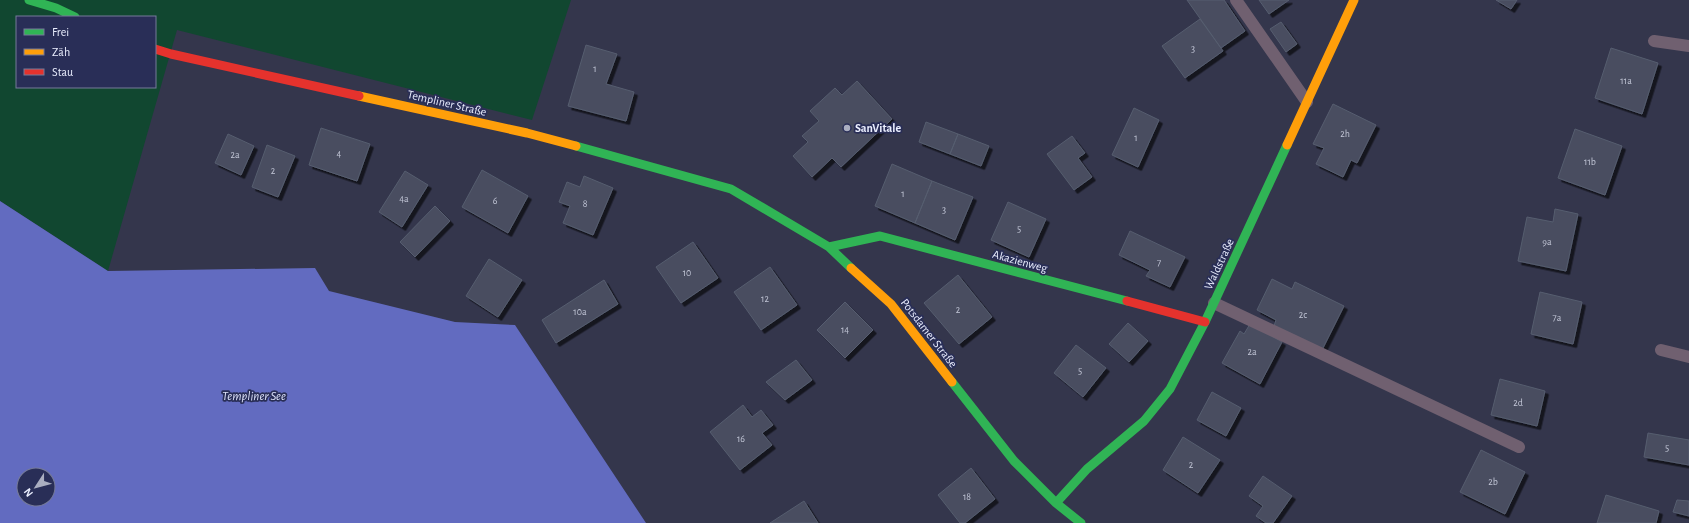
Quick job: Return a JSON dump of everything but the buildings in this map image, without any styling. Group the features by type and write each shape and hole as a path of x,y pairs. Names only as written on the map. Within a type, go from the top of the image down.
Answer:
{"street":[{"path":"29,0 56,8 73,16"},
{"name":"Waldstraße","path":"1056,503 1087,469 1144,421 1170,389 1205,322 1354,0"},
{"name":"Templiner Straße","path":"156,49 171,54 527,133 731,189"},
{"name":"Potsdamer Straße","path":"731,189 829,247 891,304 1014,461 1056,503 1080,523"},
{"name":"Akazienweg","path":"829,247 880,236 1205,322"}],"lane":[{"path":"1236,0 1307,102"},
{"path":"1654,41 1689,46"},
{"path":"1214,302 1519,447"},
{"path":"1661,350 1689,358"}],"green space":[{"path":"0,0 571,0 532,120 177,30 108,271 0,201"}],"water":[{"name":"Templiner See","path":"0,201 108,271 315,268 329,291 455,322 515,325 646,523 0,523"}],"traffic: fast":[{"path":"29,0 56,8 73,16"},
{"path":"1056,503 1087,469 1144,421 1170,389 1205,322 1287,145"},
{"path":"576,146 731,189 829,247 851,268"},
{"path":"829,247 880,236 1127,301"},
{"path":"952,382 1014,461 1056,503 1081,523"}],"traffic: slow":[{"path":"1287,145 1354,0"},
{"path":"359,96 527,133 576,146"},
{"path":"851,268 891,304 952,382"}],"traffic: jam":[{"path":"156,49 171,54 359,96"},
{"path":"1127,301 1205,322"}],"place":[{"name":"SanVitale","path":"847,128"}]}
